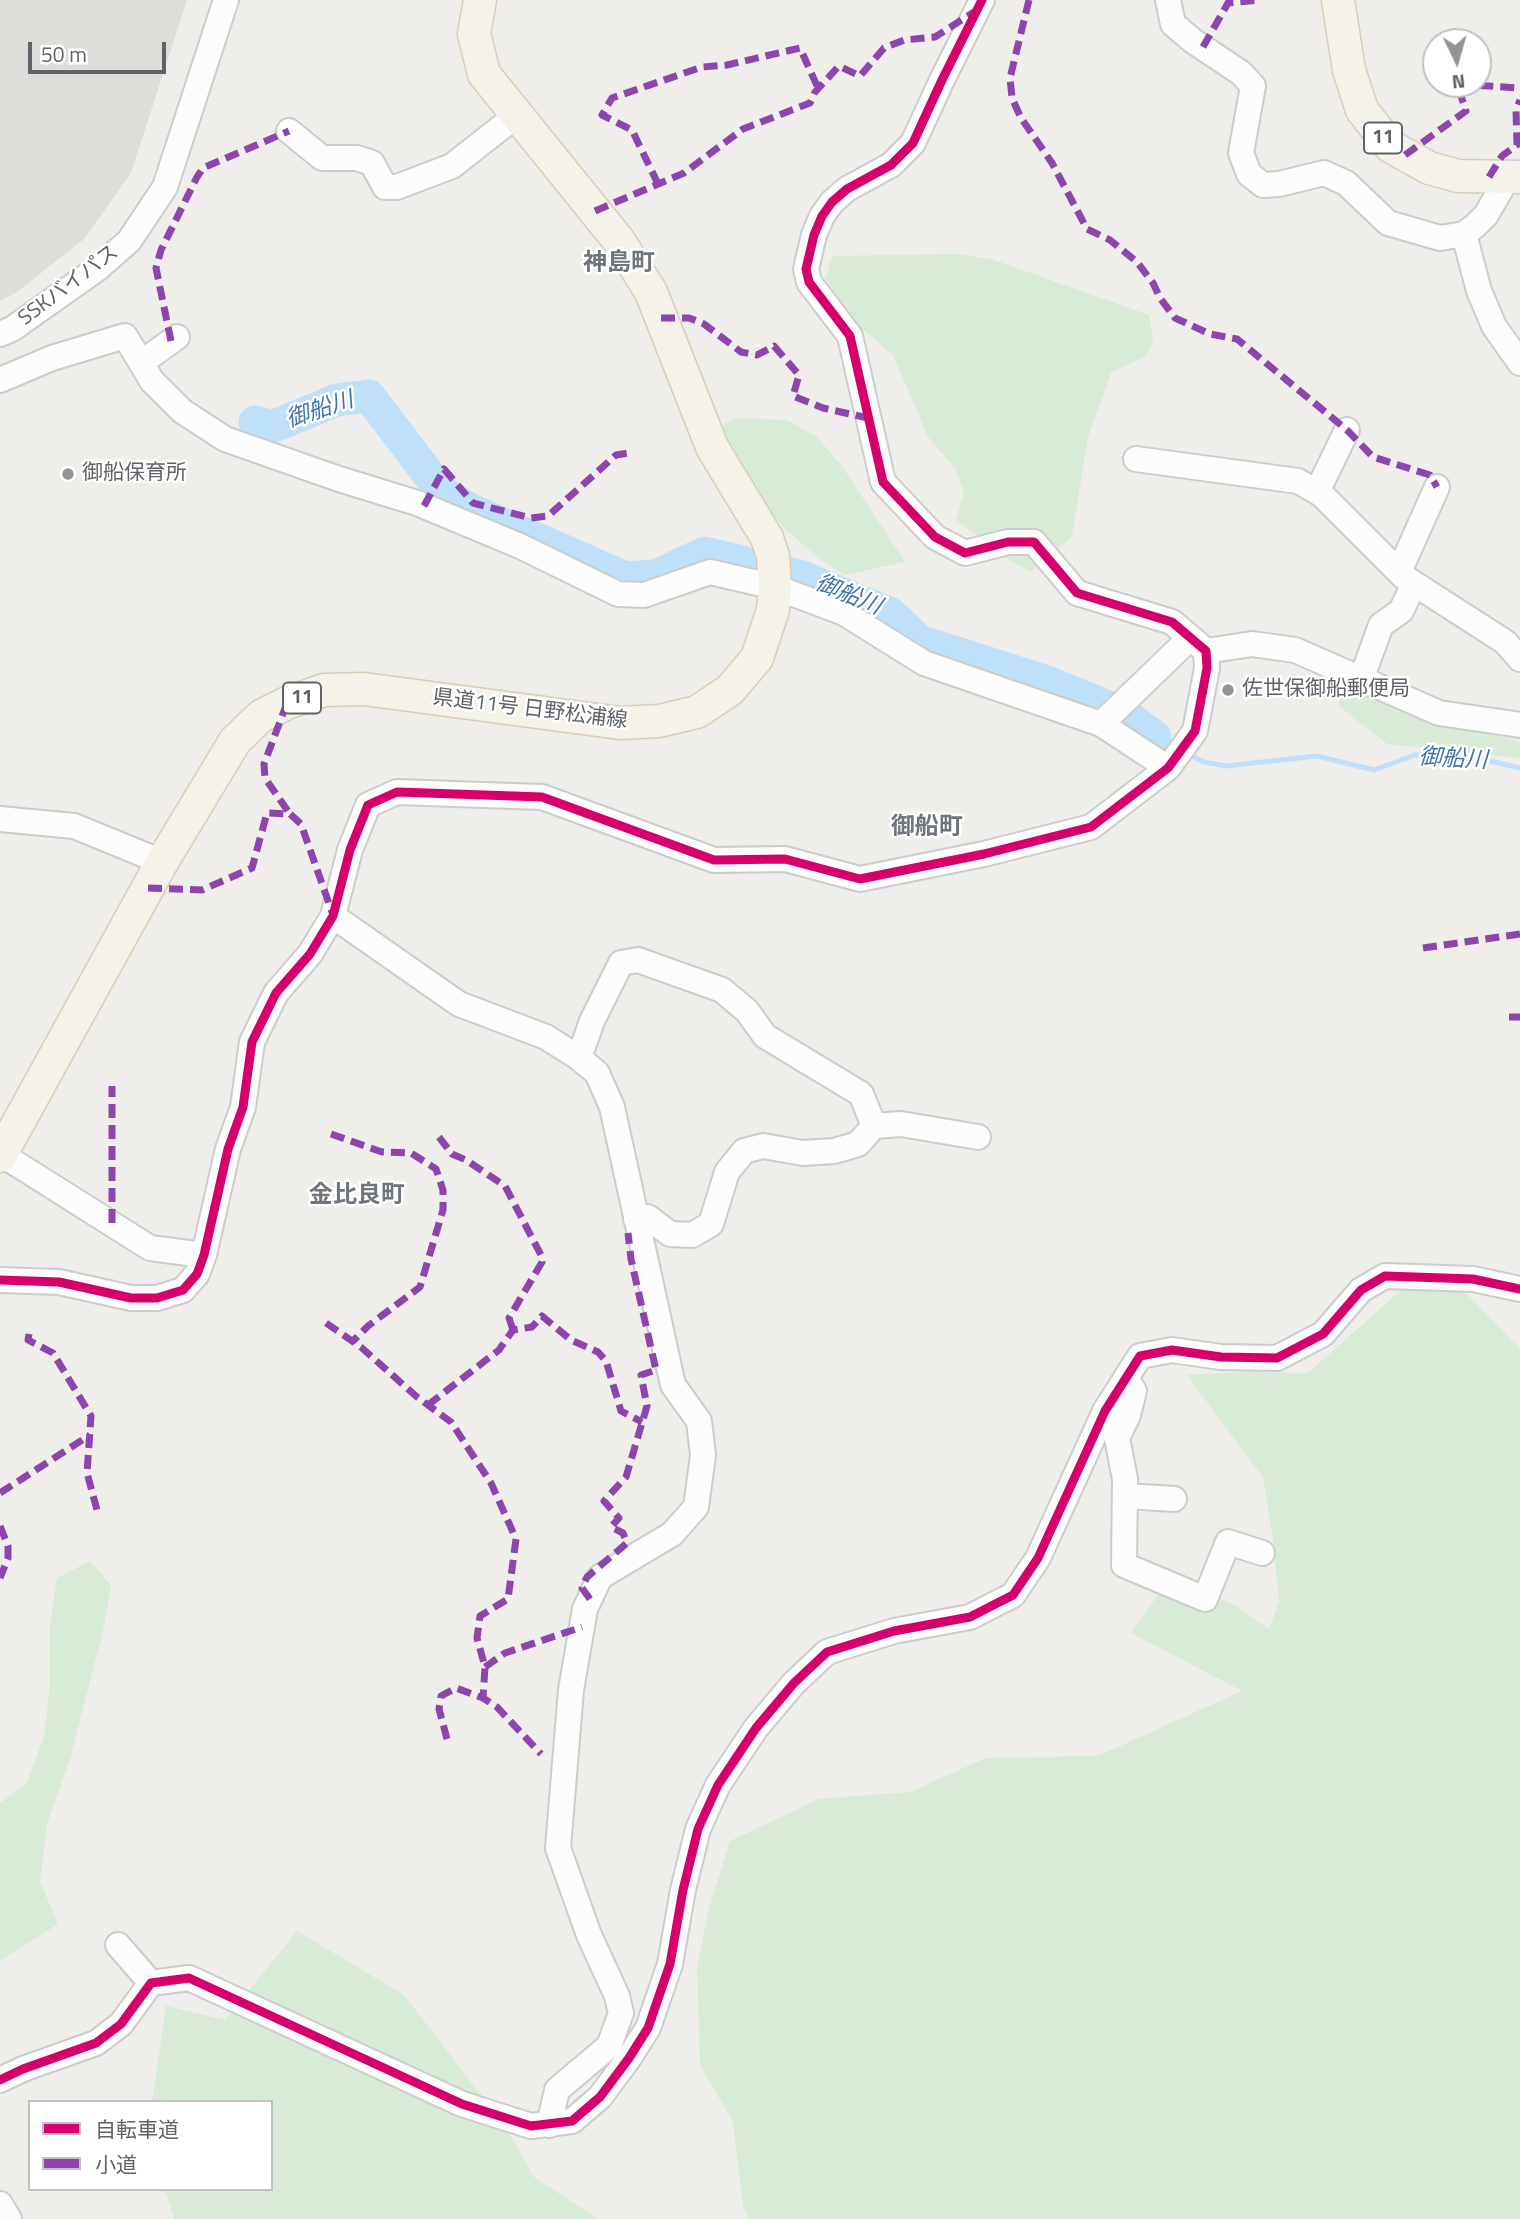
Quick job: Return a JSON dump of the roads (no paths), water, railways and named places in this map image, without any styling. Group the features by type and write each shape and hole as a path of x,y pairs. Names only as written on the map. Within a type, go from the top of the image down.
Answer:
{"main road":[{"path":"480,0 474,34 484,74 619,241 651,292 712,447 767,538 774,576"},
{"name":"11","path":"1338,0 1349,70 1362,110 1390,146 1429,168 1458,176 1514,177"},
{"name":"県道11号 日野松浦線","path":"1,1155 162,862 235,741 261,716 324,690 364,689 620,723 659,721 697,712 730,690 757,658 773,610 774,576"}],"street":[{"name":"SSKバイパス","path":"0,334 12,329 97,269 129,241 144,219 165,187 226,0"},
{"path":"0,1280 59,1282 131,1298 157,1298 183,1290 197,1273 204,1255 228,1149 243,1107 252,1042 276,993 310,954 333,916 350,850 368,805 397,792 542,797 714,860 785,859 860,879 984,855 1091,827 1168,768 1195,731 1207,668 1198,645 1172,622 1077,593 1034,542 1008,542 965,553 935,537 883,482 850,336 809,282 806,269 814,235 822,216 832,202 847,189 891,165 914,143 982,0"},
{"path":"1168,0 1173,24 1241,73 1253,86 1241,153 1249,174 1263,185 1279,184 1324,173 1346,183 1388,223 1440,238 1464,234 1486,215 1514,177"},
{"path":"289,131 321,158 358,159 372,163 385,187 397,187 453,166 517,115"},
{"path":"1464,234 1479,291 1494,326 1520,363"},
{"path":"0,380 52,358 125,336 152,380 182,411 225,439 424,506 520,546 618,594 644,595 710,572 774,576 844,613 924,663 1101,724 1168,768"},
{"path":"141,363 177,337"},
{"path":"1317,492 1347,430"},
{"path":"1136,459 1298,481 1317,492 1406,578 1505,642 1520,659"},
{"path":"1362,680 1381,625 1401,611 1406,578 1437,487"},
{"path":"1101,724 1198,645 1252,644 1295,650 1439,713 1520,725"},
{"path":"0,819 74,827 162,862"},
{"path":"333,916 459,1004 546,1037 597,1073 612,1107 673,1385 699,1421 703,1455 696,1507 672,1534 600,1577 585,1609 571,1690 558,1848 589,1935 617,1996 621,2013 609,2046 557,2090 550,2124"},
{"path":"579,1058 592,1021 621,962 638,960 722,990 747,1011 765,1036 861,1094 874,1126"},
{"path":"636,1219 648,1217 670,1234 692,1235 711,1224 727,1172 744,1151 763,1146 803,1153 834,1151 858,1144 874,1126 901,1124 978,1137"},
{"path":"1,1155 150,1248 204,1255"},
{"path":"0,2080 96,2043 121,2024 151,1983 189,1978 462,2104 531,2126 572,2121 600,2097 648,2028 670,1964 683,1890 698,1829 718,1785 756,1728 794,1683 827,1652 894,1631 970,1617 1013,1595 1038,1559 1105,1411 1140,1356 1172,1350 1221,1357 1277,1358 1323,1334 1361,1290 1385,1276 1473,1279 1520,1289"},
{"path":"1126,1379 1134,1391 1118,1438 1125,1479 1124,1565 1205,1599 1228,1542 1262,1553"},
{"path":"1125,1496 1174,1499"},
{"path":"118,1945 151,1983"},
{"path":"0,2203 9,2219"}],"waterway":[{"name":"御船川","path":"255,422 272,427 337,400 369,396 442,492 469,509 626,578 656,576 705,553 802,577 891,614 919,641 1047,682 1123,713 1155,737"},
{"name":"御船川","path":"1155,737 1174,747"},
{"name":"御船川","path":"1186,753 1204,762 1226,766 1317,756 1374,770 1415,755 1473,757 1520,768"}],"place":[{"name":"御船保育所","path":"68,474"},
{"name":"佐世保御船郵便局","path":"1228,690"}],"district":[{"name":"神島町","path":"619,264"},
{"name":"御船町","path":"927,828"},
{"name":"金比良町","path":"357,1196"}]}
